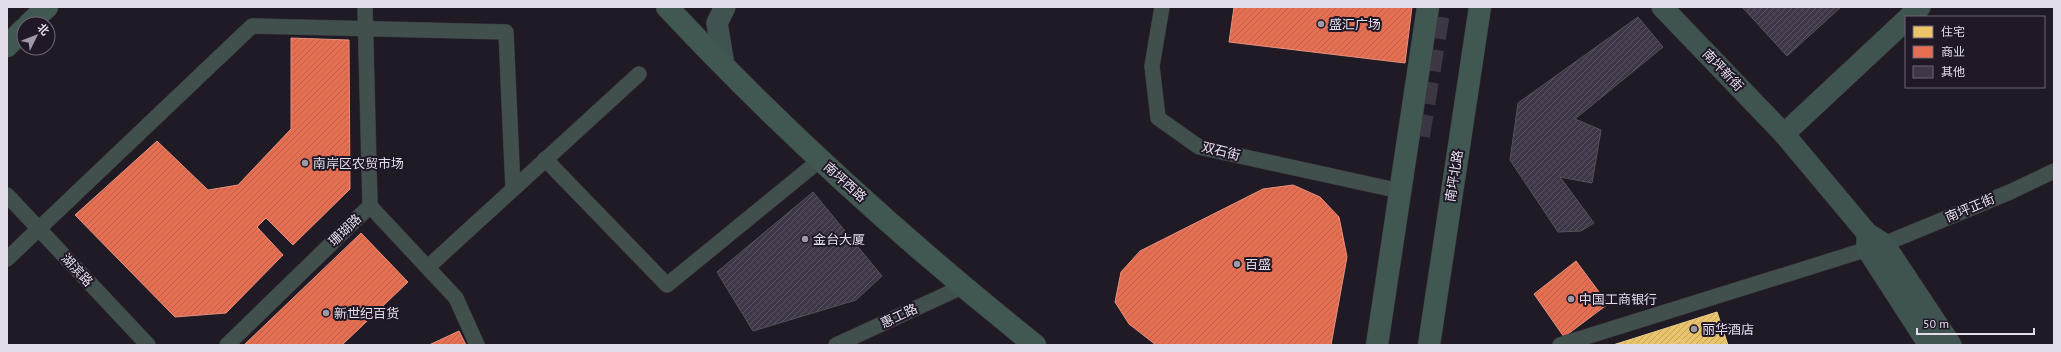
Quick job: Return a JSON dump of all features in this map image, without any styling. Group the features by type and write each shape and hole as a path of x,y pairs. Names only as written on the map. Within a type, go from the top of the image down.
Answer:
{"main road":[{"path":"37,16 47,7"},
{"name":"南坪西路","path":"668,7 820,160 962,287 1033,343"},
{"path":"1377,345 1428,7"},
{"name":"南坪北路","path":"1428,345 1480,7"},
{"path":"7,46 16,37"}],"street":[{"path":"365,7 370,206"},
{"path":"724,65 717,23 725,7"},
{"name":"双石街","path":"1162,7 1152,66 1158,118 1199,147 1400,191"},
{"name":"南坪新街","path":"1662,7 1784,134 1873,242"},
{"path":"1910,16 1920,7"},
{"path":"1784,134 1905,21"},
{"path":"7,259 252,26 506,32 513,189"},
{"path":"428,267 639,74"},
{"path":"545,159 667,285 820,160"},
{"name":"南坪正街","path":"1560,345 1873,242 2010,192 2054,171"},
{"name":"湖滨路","path":"7,195 148,345"},
{"name":"珊瑚路","path":"227,345 370,206 456,298 477,345"},
{"path":"1873,242 1929,345"},
{"path":"1873,242 1951,345"},
{"name":"惠工路","path":"836,345 962,287"}],"building: 住宅":[{"name":"丽华酒店","path":"1717,312 1728,345 1613,345"},
{"path":"1683,340 1685,345 1667,345"}],"building: 商业":[{"name":"盛汇广场","path":"1234,7 1412,7 1405,63 1229,42"},
{"name":"南岸区农贸市场","path":"291,38 349,40 350,189 293,245 266,218 257,227 283,255 226,313 175,317 75,215 157,141 208,190 238,185 291,129"},
{"name":"百盛","path":"1293,185 1320,197 1339,217 1347,257 1331,345 1156,345 1129,324 1115,302 1121,272 1140,251 1263,189"},
{"name":"新世纪百货","path":"361,233 408,282 342,345 244,345"},
{"name":"中国工商银行","path":"1576,261 1608,304 1564,337 1534,294"},
{"path":"459,331 466,345 429,345"}],"building: 其他":[{"path":"1742,7 1841,7 1787,56"},
{"path":"1638,17 1663,47 1575,119 1601,130 1592,183 1560,177 1594,223 1581,231 1558,232 1510,160 1518,103"},
{"name":"金台大厦","path":"813,192 882,276 856,300 753,331 717,272"}],"tunnel":[{"path":"1419,136 1440,7"}],"place":[{"name":"盛汇广场","path":"1321,24"},
{"name":"南岸区农贸市场","path":"305,163"},
{"name":"金台大厦","path":"805,239"},
{"name":"百盛","path":"1237,264"},
{"name":"中国工商银行","path":"1571,299"},
{"name":"新世纪百货","path":"326,313"},
{"name":"丽华酒店","path":"1694,329"}]}
